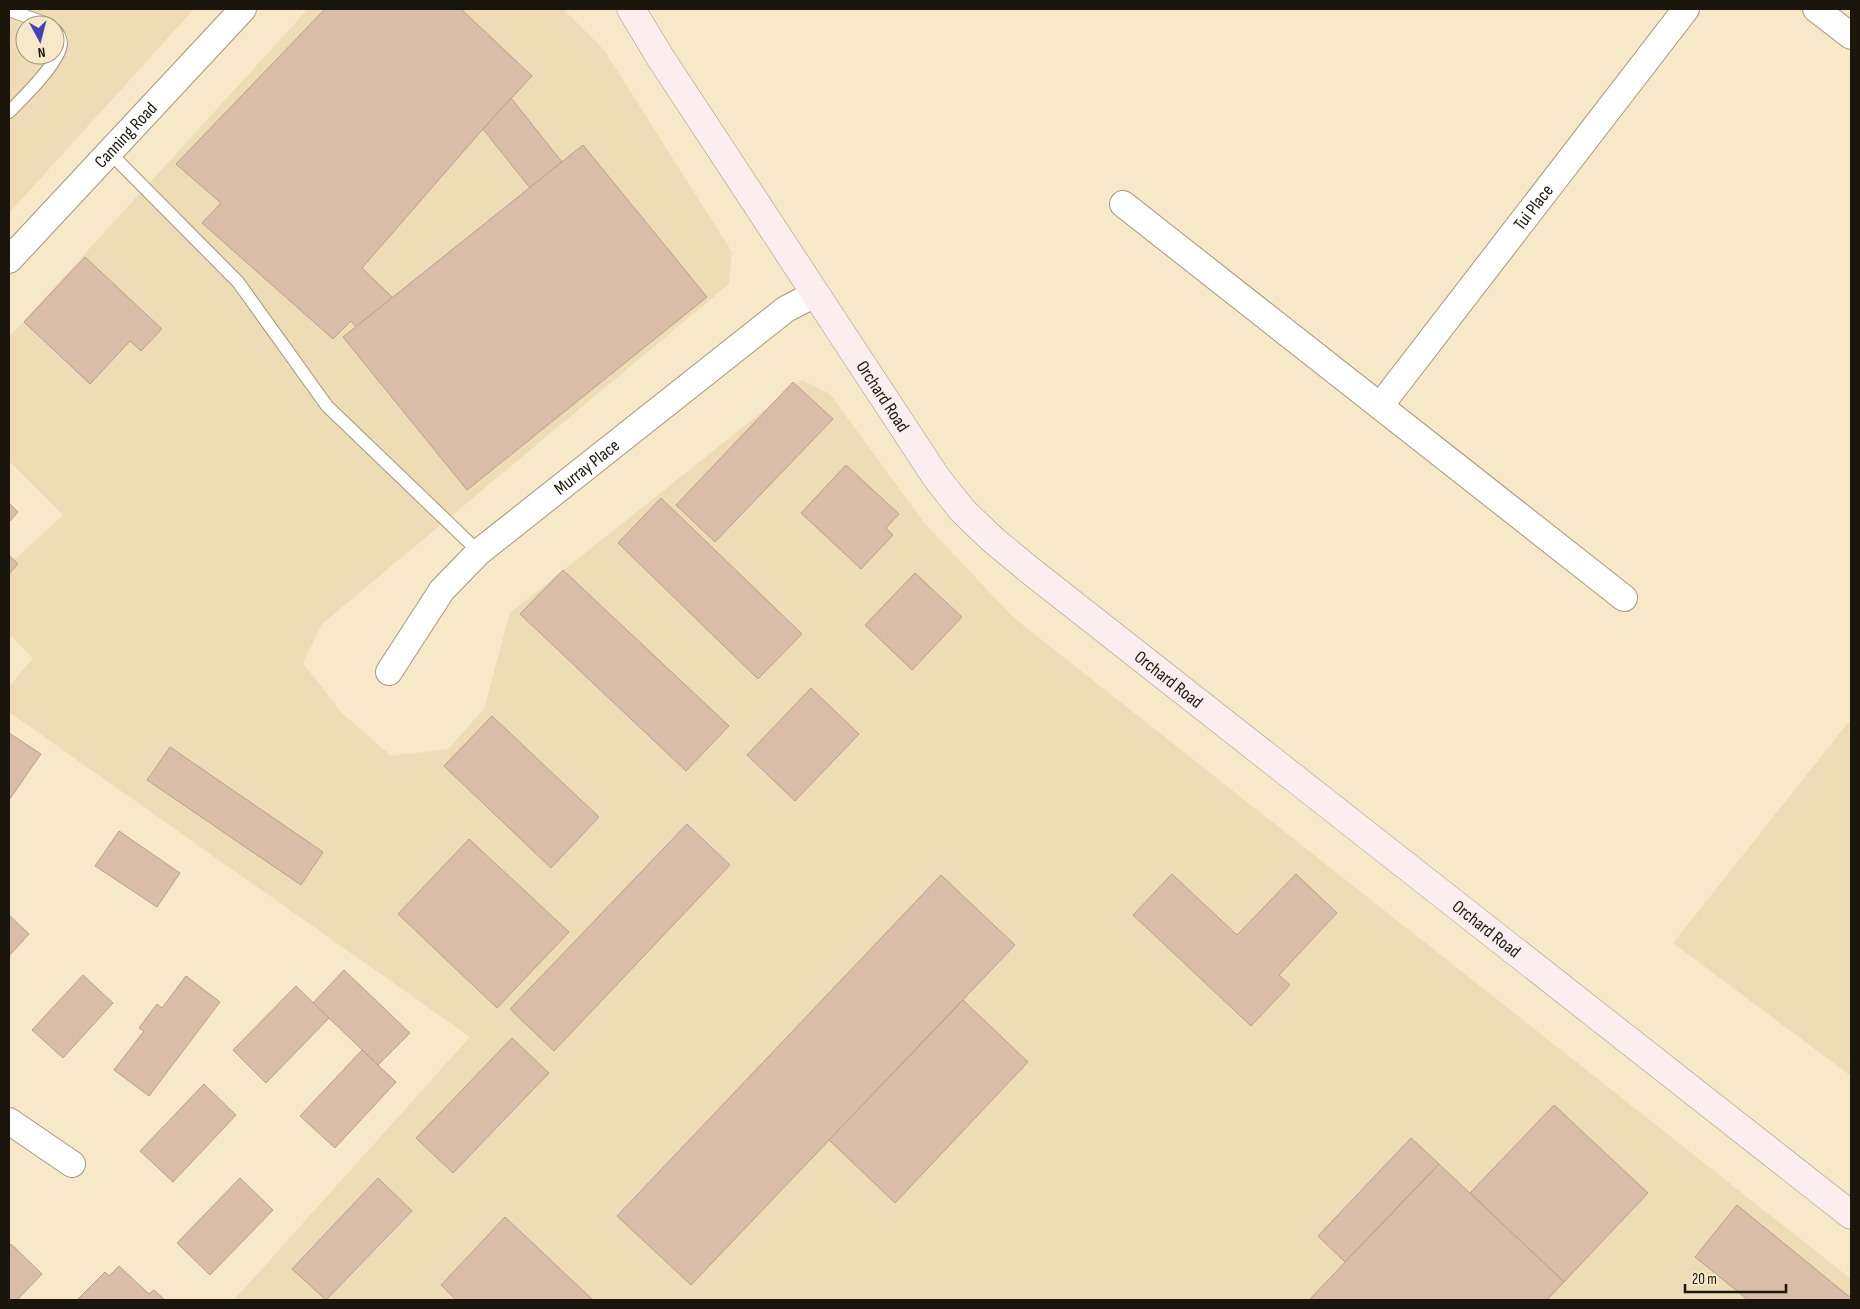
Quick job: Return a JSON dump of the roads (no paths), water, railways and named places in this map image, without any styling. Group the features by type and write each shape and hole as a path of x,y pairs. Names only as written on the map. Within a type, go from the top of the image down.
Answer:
{"main road":[{"name":"Orchard Road","path":"631,9 660,57 815,294 936,477 962,510 992,539 1851,1215"}],"street":[{"name":"Canning Road","path":"9,260 243,9"},
{"name":"Tui Place","path":"1380,406 1686,9"},
{"path":"1816,9 1851,36"},
{"path":"1123,204 1624,598"},
{"name":"Murray Place","path":"389,672 442,590 479,552 786,309 815,294"},
{"path":"9,1121 72,1164"}],"lane":[{"path":"9,10 23,15"},
{"path":"9,112 50,65"},
{"path":"109,152 238,282 327,406 479,552"}]}
